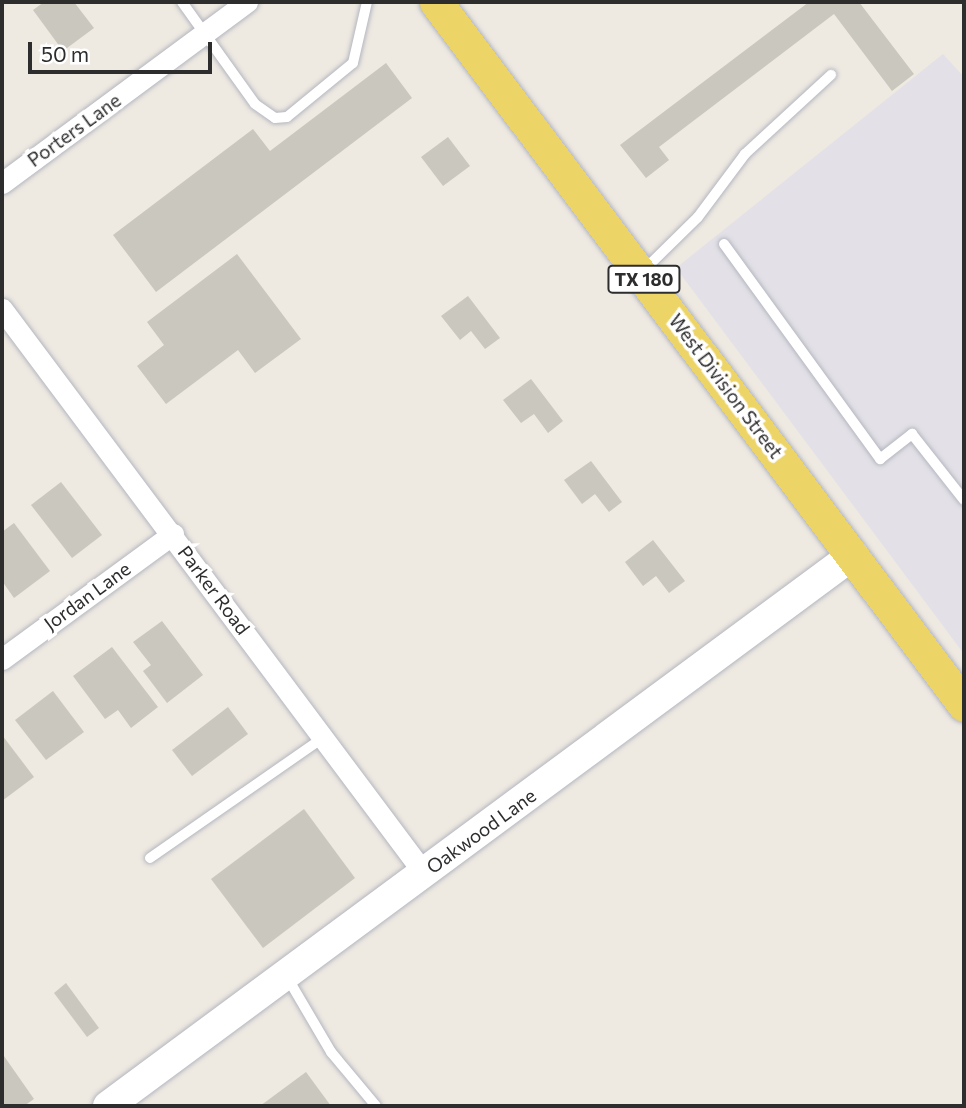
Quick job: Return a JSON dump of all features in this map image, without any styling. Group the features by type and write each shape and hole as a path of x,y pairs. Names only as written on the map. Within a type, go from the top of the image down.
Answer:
{"main road":[{"name":"West Division Street","path":"436,2 964,705"}],"street":[{"name":"Porters Lane","path":"2,183 247,2"},
{"name":"Parker Road","path":"2,309 173,534 424,873"},
{"name":"Jordan Lane","path":"2,659 173,534"},
{"name":"Oakwood Lane","path":"123,1102 286,975 853,555"}],"lane":[{"path":"182,2 255,104 275,118 287,117 353,63 367,2"},
{"path":"640,274 698,217 745,154 831,75"},
{"path":"724,244 880,459 912,434 964,500"},
{"path":"149,858 324,737"},
{"path":"286,975 331,1052 376,1106"}],"shaded area":[{"path":"943,54 964,77 964,654 676,268"}],"building":[{"path":"44,2 74,2 94,28 63,51 33,10"},
{"path":"809,2 859,2 914,74 892,91 834,14 659,147 669,160 646,178 620,145"},
{"path":"386,63 412,98 156,292 113,235 253,129 270,151"},
{"path":"448,137 470,166 443,186 421,157"},
{"path":"237,254 301,339 255,373 238,350 166,404 137,366 164,345 147,322"},
{"path":"468,296 500,338 485,349 471,331 460,340 441,316"},
{"path":"531,379 563,421 548,433 534,414 521,423 503,400"},
{"path":"591,461 622,502 609,512 595,494 582,504 564,480"},
{"path":"61,482 102,535 72,558 31,505"},
{"path":"14,523 50,571 14,598 2,581 2,532"},
{"path":"653,540 685,581 669,593 656,576 643,586 625,562"},
{"path":"162,621 203,675 167,703 143,671 151,665 133,642"},
{"path":"112,647 158,707 131,728 118,710 105,719 73,676"},
{"path":"53,691 84,732 46,760 15,720"},
{"path":"228,707 248,734 192,776 172,750"},
{"path":"2,735 34,777 2,801"},
{"path":"304,809 355,878 263,948 211,879"},
{"path":"66,983 99,1028 87,1037 54,993"},
{"path":"4,1056 34,1099 24,1106 2,1106"},
{"path":"306,1072 331,1106 260,1106"}]}
